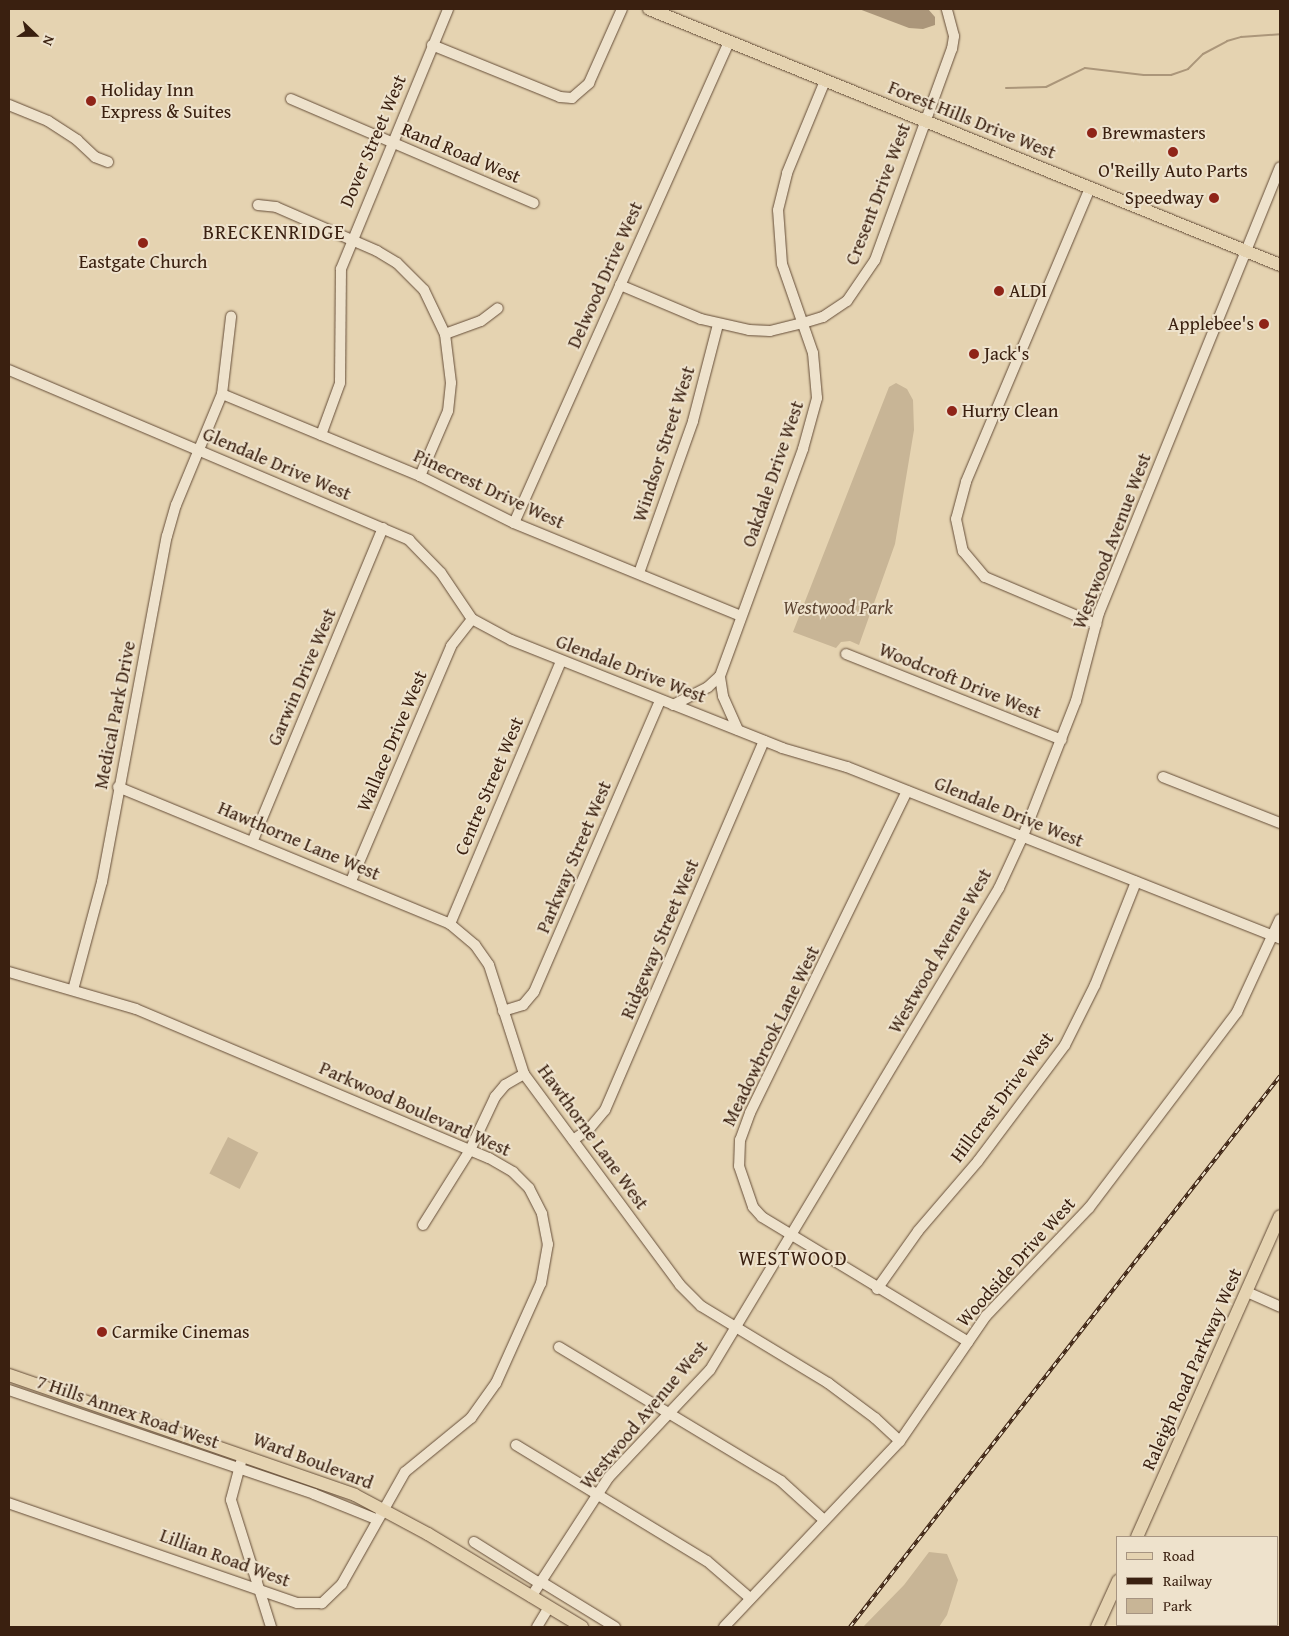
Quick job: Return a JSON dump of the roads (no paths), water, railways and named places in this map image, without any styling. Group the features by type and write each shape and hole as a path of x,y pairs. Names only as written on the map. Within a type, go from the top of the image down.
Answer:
{"main road":[{"name":"Forest Hills Drive West","path":"649,9 1280,265"},
{"name":"Raleigh Road Parkway West","path":"1137,1536 1280,1216"},
{"name":"Ward Boulevard","path":"9,1375 244,1454 379,1513 582,1627"},
{"path":"1097,1627 1116,1585"}],"street":[{"name":"Dover Street West","path":"321,435 340,384 338,283 351,240 448,9"},
{"path":"432,45 560,97 572,98 589,83 622,9"},
{"name":"Cresent Drive West","path":"620,285 718,324 770,331 803,324 823,317 847,301 862,283 875,260 952,49 954,36 947,9"},
{"name":"Delwood Drive West","path":"514,523 729,42"},
{"name":"Oakdale Drive West","path":"720,676 815,412 816,362 782,264 778,210 787,173 825,81"},
{"name":"Rand Road West","path":"291,100 534,203"},
{"path":"9,105 67,132 95,157 108,162"},
{"name":"Westwood Avenue West","path":"531,1597 609,1477 710,1370 999,888 1023,836 1062,740 1086,673 1096,624 1280,167"},
{"path":"1090,188 966,482 956,519 963,551 985,577 1096,624"},
{"path":"258,205 276,207 388,257 412,276 434,307 445,334 450,356 450,398 420,476"},
{"path":"445,334 481,321 498,308"},
{"name":"Medical Park Drive","path":"73,990 102,882 118,787 167,536 198,449 222,394 231,317"},
{"name":"Windsor Street West","path":"639,573 693,421 718,324"},
{"name":"Glendale Drive West","path":"9,370 408,540 422,551 472,619 562,661 764,741 840,764 1277,936"},
{"name":"Pinecrest Drive West","path":"222,394 420,476 514,523 741,616"},
{"name":"Garwin Drive West","path":"253,840 383,528"},
{"name":"Wallace Drive West","path":"351,881 451,646 472,619"},
{"name":"Woodcroft Drive West","path":"846,654 1062,740"},
{"name":"Centre Street West","path":"450,924 562,661"},
{"path":"673,705 692,696 720,676 723,696 738,730"},
{"name":"Parkway Street West","path":"503,1011 523,1005 534,992 660,701"},
{"name":"Ridgeway Street West","path":"574,1140 589,1129 605,1110 764,741"},
{"path":"1163,777 1280,823"},
{"name":"Hawthorne Lane West","path":"118,787 253,840 450,924 475,946 489,965 524,1074 680,1286 701,1306 828,1384 875,1418 900,1441"},
{"name":"Meadowbrook Lane West","path":"907,791 740,1140 740,1173 753,1207 790,1236 968,1342"},
{"name":"Hillcrest Drive West","path":"877,1289 918,1231 978,1161 1065,1045 1095,985 1136,882"},
{"name":"Woodside Drive West","path":"724,1627 900,1441 968,1342 1017,1282 1074,1226 1212,1049 1249,992 1277,936 1280,919"},
{"name":"Parkwood Boulevard West","path":"9,972 136,1009 190,1031 470,1150 513,1172 533,1194 547,1232 545,1271 499,1376 482,1406 404,1472 379,1513"},
{"path":"423,1225 470,1150 495,1097 524,1074"},
{"path":"1247,1292 1280,1308"},
{"path":"559,1346 780,1481 824,1520"},
{"name":"7 Hills Annex Road West","path":"9,1390 379,1513"},
{"path":"516,1445 707,1562 750,1598"},
{"path":"244,1454 231,1500 271,1627"},
{"name":"Lillian Road West","path":"9,1503 260,1590 310,1605 328,1600 342,1584 379,1513"},
{"path":"474,1542 615,1627"},
{"path":"537,1627 549,1607"}],"waterway":[{"path":"1006,88 1046,87 1085,68 1144,75 1171,75 1188,69 1203,54 1227,41 1241,37 1280,34"}],"railway":[{"path":"850,1627 1280,1076"}],"place":[{"name":"Holiday Inn Express & Suites","path":"91,101"},
{"name":"Brewmasters","path":"1092,133"},
{"name":"O'Reilly Auto Parts","path":"1173,152"},
{"name":"Speedway","path":"1214,198"},
{"name":"Eastgate Church","path":"143,243"},
{"name":"ALDI","path":"999,291"},
{"name":"Applebee's","path":"1264,324"},
{"name":"Jack's","path":"974,354"},
{"name":"Hurry Clean","path":"952,411"},
{"name":"Carmike Cinemas","path":"102,1332"}],"district":[{"name":"BRECKENRIDGE","path":"274,231"},
{"name":"WESTWOOD","path":"793,1257"}],"park label":[{"name":"Westwood Park","path":"838,608"}]}
